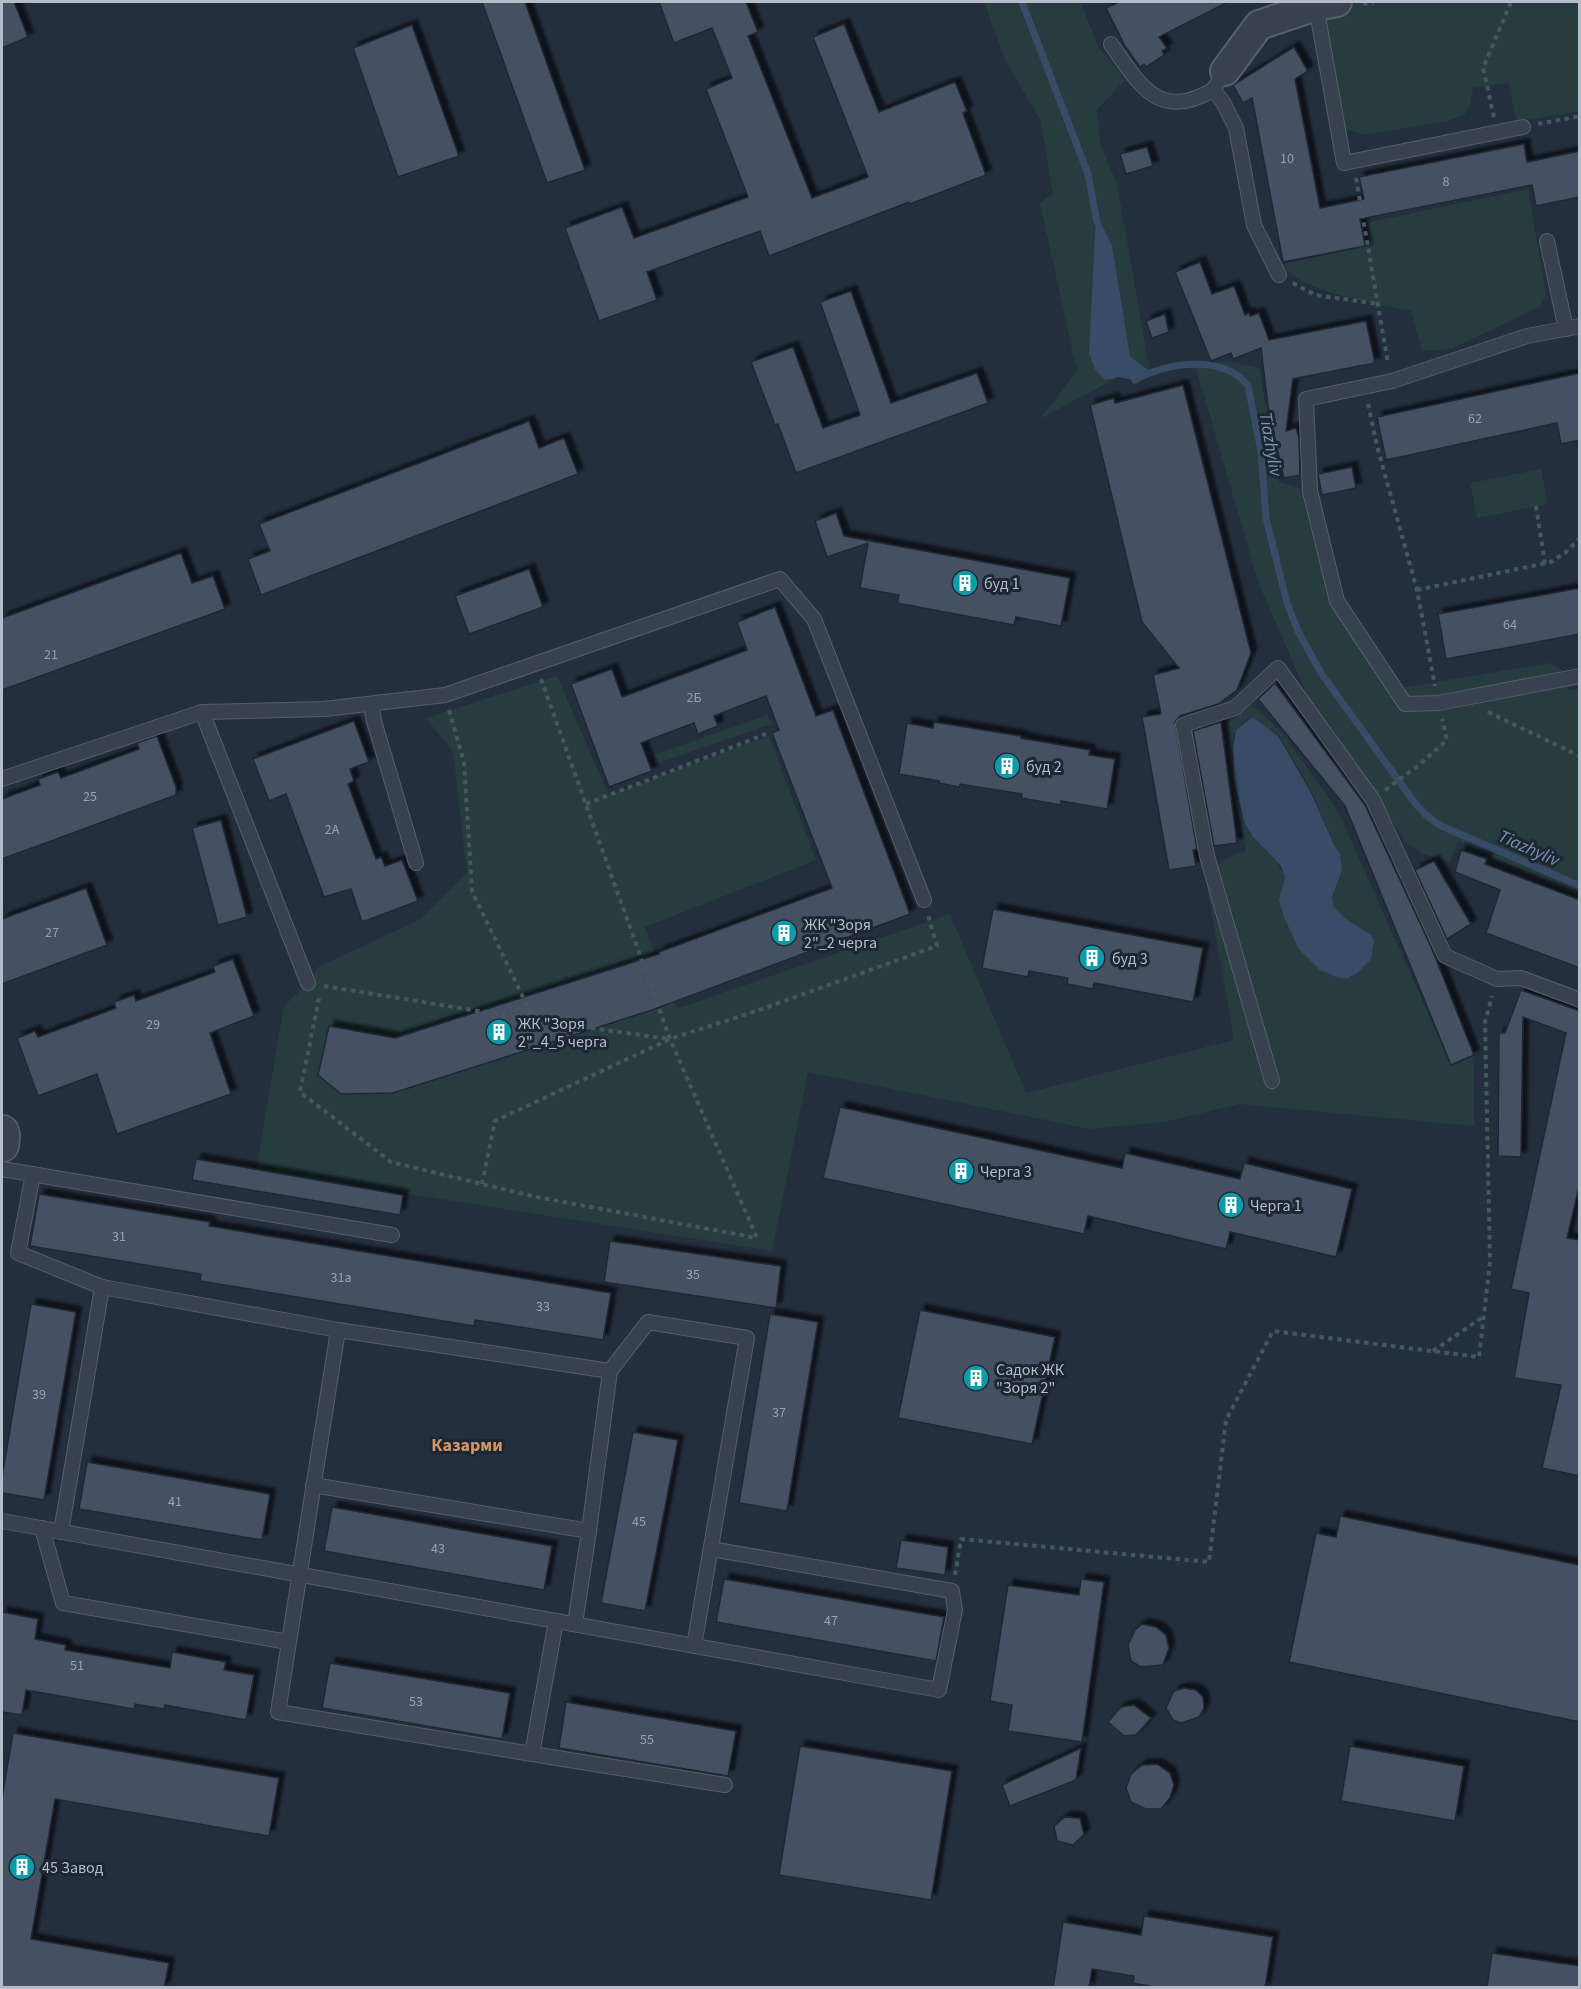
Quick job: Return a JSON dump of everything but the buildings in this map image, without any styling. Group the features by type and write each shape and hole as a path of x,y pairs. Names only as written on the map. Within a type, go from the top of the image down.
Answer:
{"street":[{"path":"1219,80 1259,25 1326,4"},
{"path":"2,1131 2,1145"}],"lane":[{"path":"1326,4 1344,163 1522,127"},
{"path":"1111,44 1134,78 1153,95 1170,102 1194,100 1219,80 1223,102 1236,128 1254,225 1279,275"},
{"path":"1547,241 1573,328 1527,336 1392,381 1306,399 1310,491 1337,601 1405,704 1438,703 1580,676"},
{"path":"2,779 201,711 324,709 445,695 780,579 814,619 924,900"},
{"path":"1272,1081 1207,856 1184,725 1235,708 1278,668 1373,800 1445,956 1497,979 1521,978 1580,1000"},
{"path":"371,704 416,862"},
{"path":"201,711 315,984"},
{"path":"2,1169 392,1235"},
{"path":"33,1174 18,1253 102,1287 338,1330 610,1371"},
{"path":"61,1532 102,1287"},
{"path":"575,1624 610,1371 648,1322 747,1338 694,1646"},
{"path":"338,1330 278,1712 725,1785"},
{"path":"314,1485 589,1531"},
{"path":"2,1521 939,1690 955,1610 952,1591 711,1549"},
{"path":"42,1528 63,1603 288,1642"},
{"path":"532,1754 556,1621"}],"path":[{"path":"1497,132 1483,68 1511,2"},
{"path":"1522,127 1580,116"},
{"path":"1353,161 1392,381"},
{"path":"1279,275 1315,295 1378,304"},
{"path":"1364,387 1377,446 1416,590 1447,740 1380,795"},
{"path":"1536,506 1545,564"},
{"path":"1416,590 1545,564 1566,552 1580,538"},
{"path":"536,664 670,1039 757,1238 532,1196 391,1162 300,1092 315,984 534,1020 670,1039"},
{"path":"445,695 464,762 472,891 534,1020"},
{"path":"1485,711 1580,756"},
{"path":"586,804 766,734"},
{"path":"482,1184 495,1121 670,1039 938,946 924,900"},
{"path":"952,1591 961,1539 1209,1562 1226,1420 1273,1331 1479,1357 1490,1262 1485,1022 1497,979"},
{"path":"1433,1351 1484,1317"}],"green space":[{"path":"984,2 1081,2 1098,47 1125,80 1097,110 1101,146 1117,184 1150,372 1135,380 1118,377 1040,419 1078,369 1040,203 1053,193 1040,119 1006,62"},
{"path":"1358,2 1579,2 1579,111 1517,122 1508,83 1473,88 1470,106 1465,114 1447,121 1364,135 1344,128 1321,18 1330,7"},
{"path":"1528,189 1546,295 1539,307 1451,349 1422,351 1411,311 1361,301 1321,289 1291,274 1284,264 1374,245 1369,222"},
{"path":"1227,361 1259,368 1279,482 1310,491 1337,601 1395,689 1550,663 1562,670 1568,690 1579,689 1579,901 1574,894 1458,841 1450,862 1423,854 1406,843 1361,772 1308,697 1258,582 1195,364"},
{"path":"1541,469 1548,504 1477,518 1470,483"},
{"path":"557,676 609,795 769,736 816,860 645,927 676,1009 950,914 1026,1093 1234,1040 1207,886 1222,860 1246,850 1235,799 1227,724 1252,705 1282,732 1338,811 1451,1065 1474,1055 1474,1126 1239,1104 1165,1122 1090,1129 808,1072 772,1251 256,1170 284,1006 308,983 318,967 421,919 467,873 453,752 426,718","holes":["1251,716 1280,737 1311,790 1340,854 1339,878 1332,897 1334,907 1346,919 1371,935 1281,890 1285,877 1282,871 1255,841 1246,826 1238,800 1233,769 1235,732"]},
{"path":"768,715 771,724 656,764 653,755"}],"water":[{"path":"1096,214 1112,245 1130,356 1150,372 1135,380 1118,377 1105,380 1095,369 1089,353"},
{"path":"1252,717 1278,736 1311,793 1340,854 1342,870 1332,897 1334,907 1346,919 1371,935 1374,941 1371,959 1357,973 1348,978 1339,978 1320,970 1298,948 1279,900 1285,877 1281,866 1252,836 1245,824 1234,780 1233,748 1236,730"}],"waterway":[{"name":"Tiazhyliv","path":"1022,2 1088,174 1097,222"},
{"name":"Tiazhyliv","path":"1132,375 1135,380 1162,369 1194,364 1210,365 1238,376 1248,386 1261,451 1266,518 1287,603 1298,631 1321,673 1425,814 1439,825 1580,886"}],"place":[{"name":"буд 1","path":"965,583"},
{"name":"буд 2","path":"1007,766"},
{"name":"ЖК \"Зоря 2\"_2 черга","path":"784,933"},
{"name":"буд 3","path":"1092,958"},
{"name":"ЖК \"Зоря 2\"_4_5 черга","path":"499,1032"},
{"name":"Черга 3","path":"961,1171"},
{"name":"Черга 1","path":"1231,1205"},
{"name":"Садок ЖК \"Зоря 2\"","path":"976,1378"},
{"name":"45 Завод","path":"22,1867"}],"district":[{"name":"Казарми","path":"467,1445"}]}
